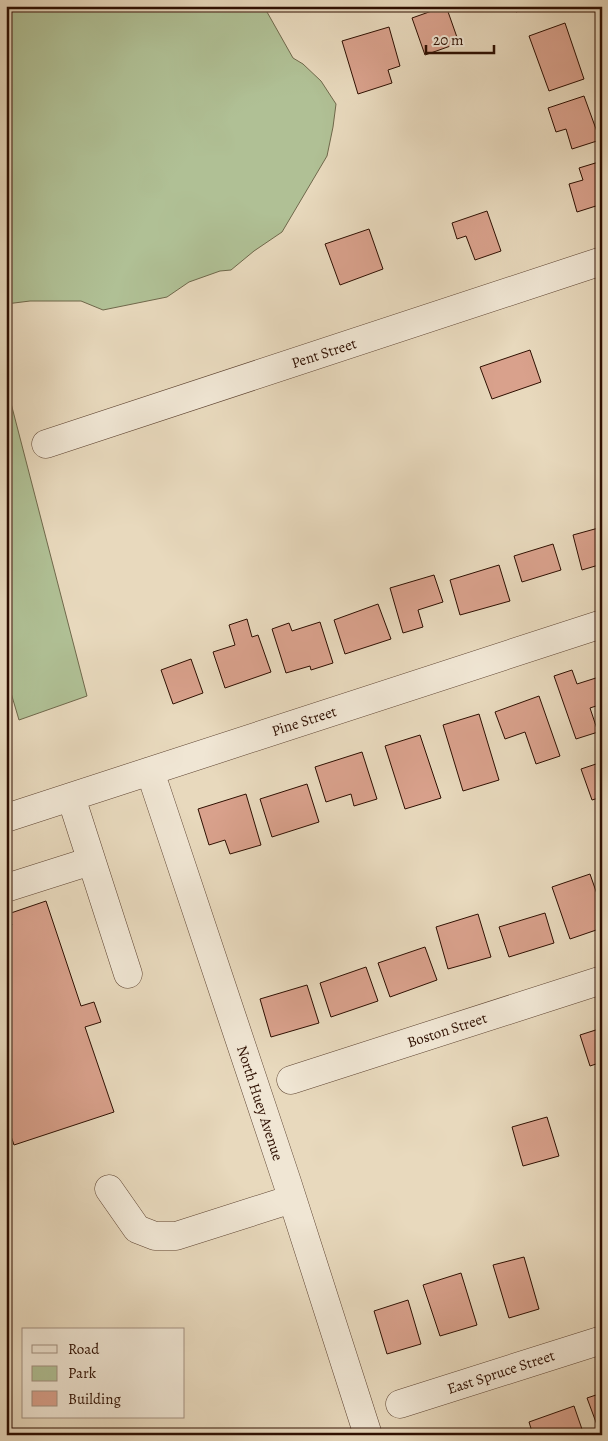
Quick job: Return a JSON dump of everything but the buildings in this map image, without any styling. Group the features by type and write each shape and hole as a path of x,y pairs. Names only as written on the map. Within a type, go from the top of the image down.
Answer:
{"street":[{"name":"Pent Street","path":"46,444 602,260"},
{"name":"Pine Street","path":"6,818 602,624"},
{"name":"North Huey Avenue","path":"150,771 368,1435"},
{"path":"71,797 128,974"},
{"path":"6,888 92,860"},
{"name":"Boston Street","path":"292,1080 602,980"},
{"path":"109,1189 138,1229 155,1236 176,1236 292,1199"},
{"name":"East Spruce Street","path":"400,1404 602,1340"}],"green space":[{"path":"6,6 265,6 293,58 303,64 321,81 336,104 327,156 282,232 231,270 220,271 189,282 167,297 103,310 81,301 30,301 6,304"},
{"path":"6,384 87,696 19,720 6,676"}]}
